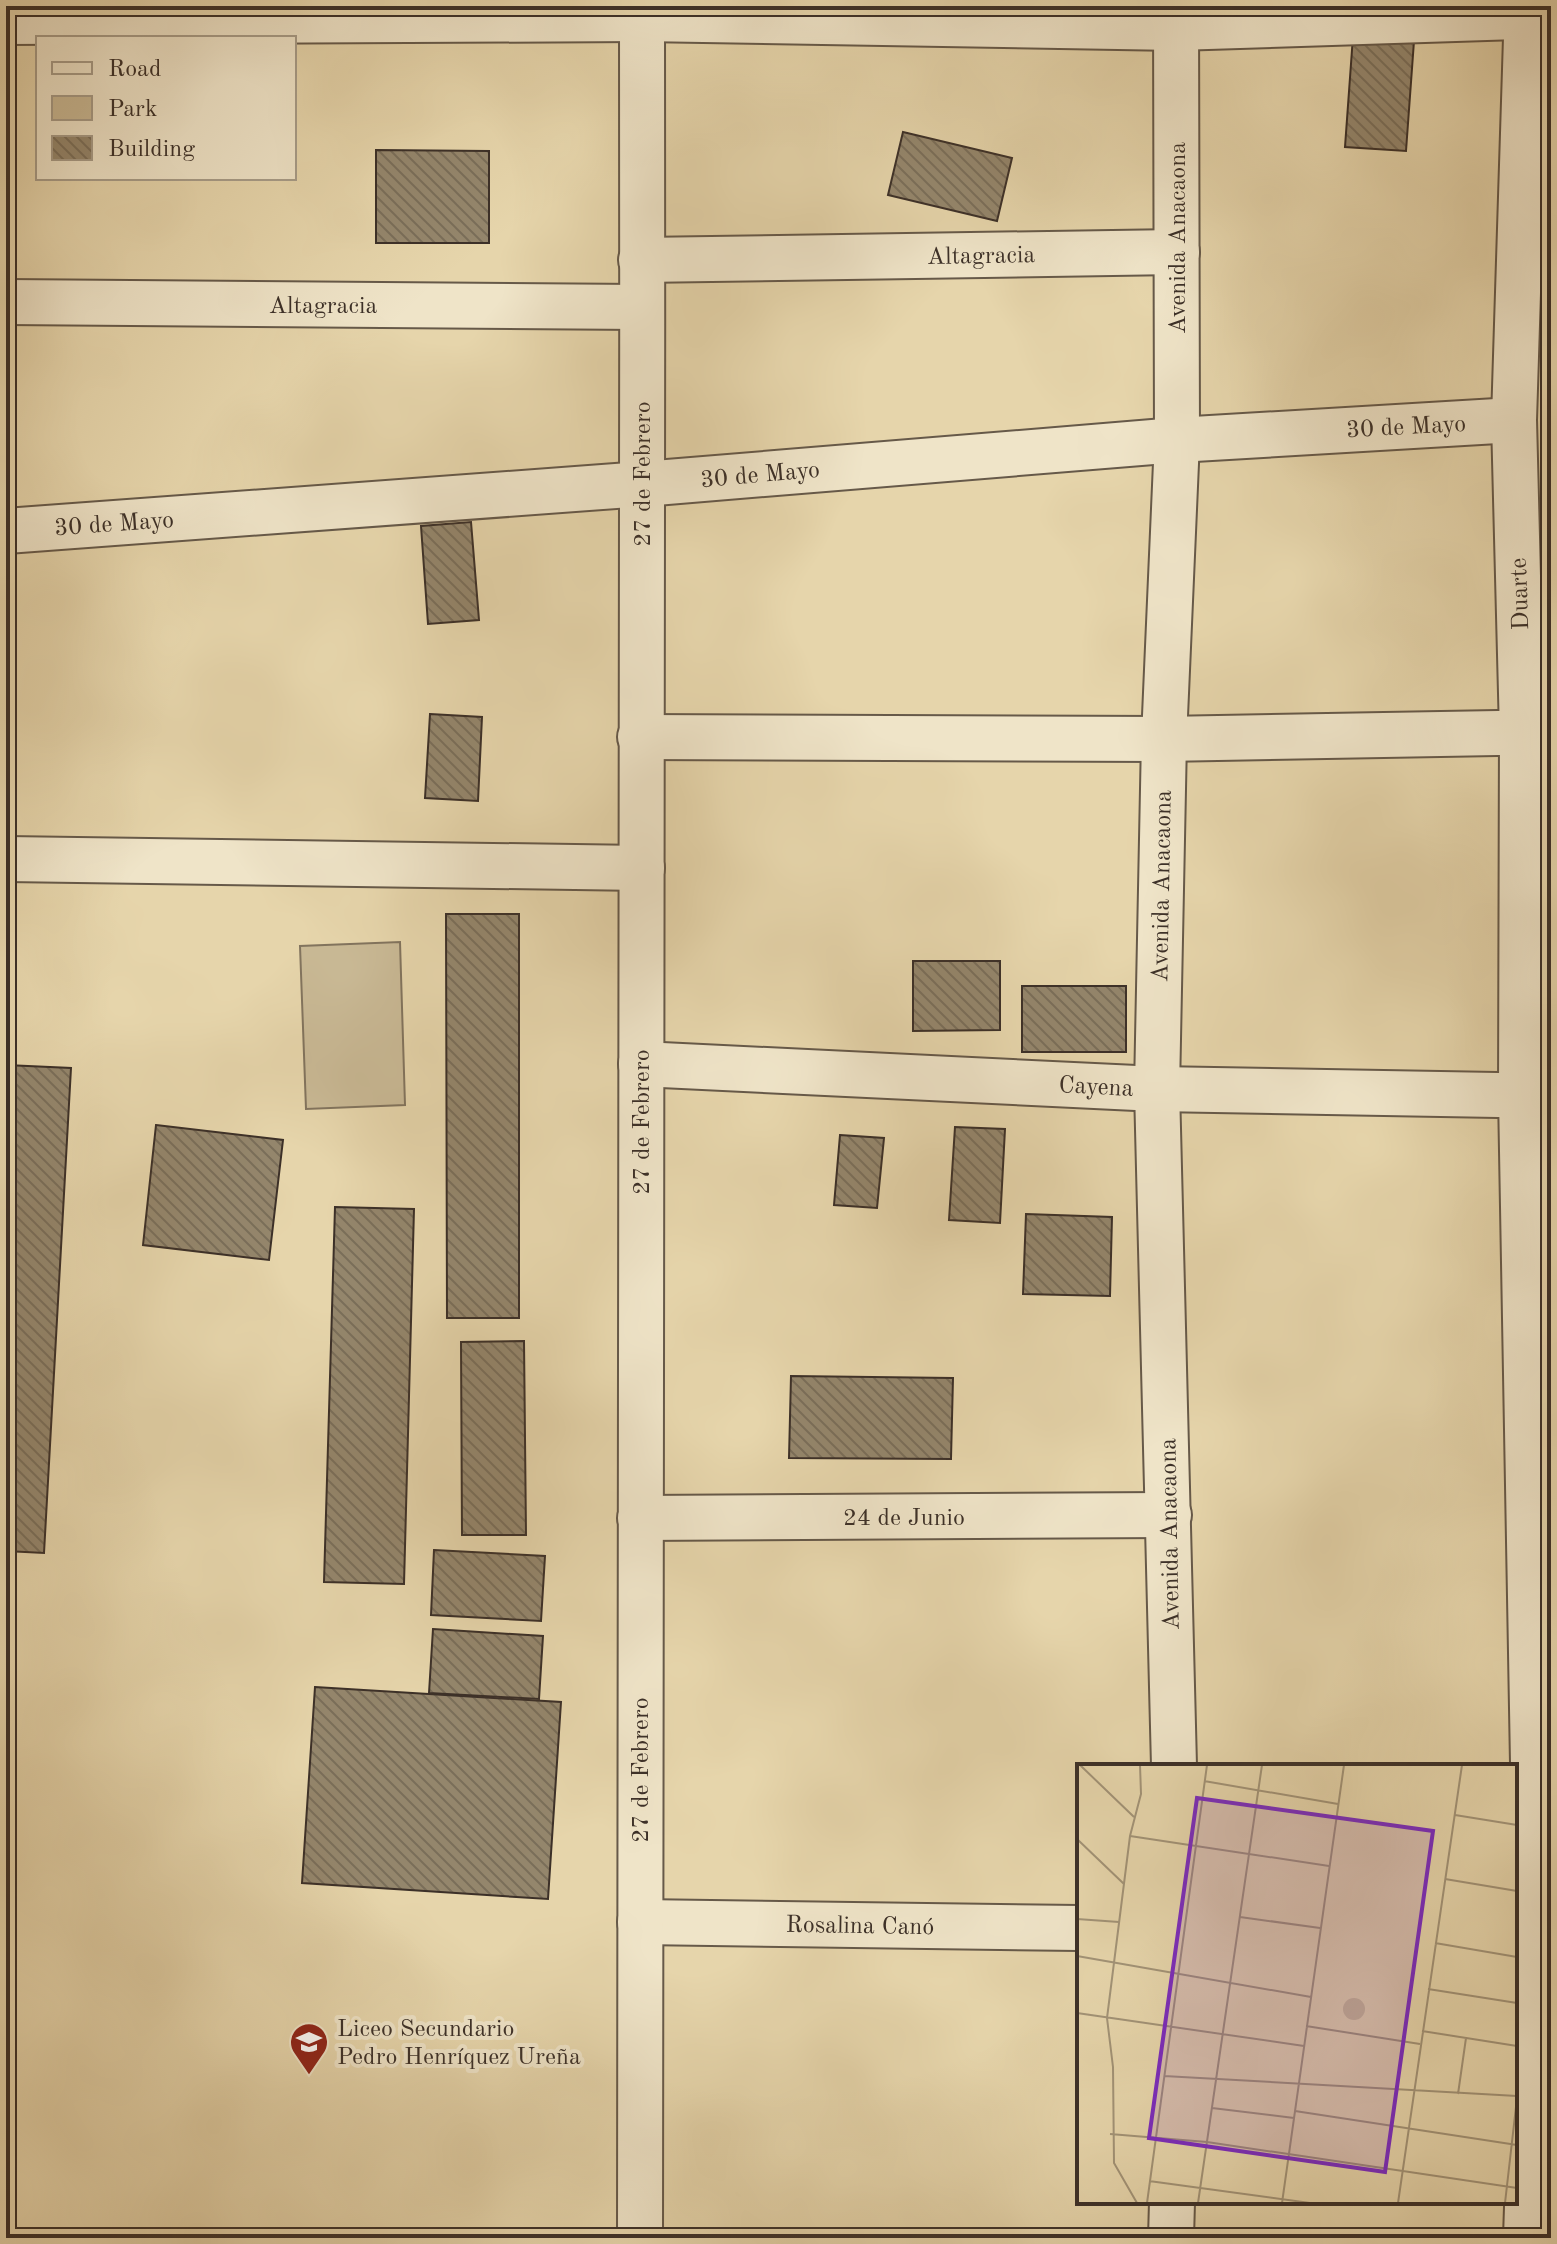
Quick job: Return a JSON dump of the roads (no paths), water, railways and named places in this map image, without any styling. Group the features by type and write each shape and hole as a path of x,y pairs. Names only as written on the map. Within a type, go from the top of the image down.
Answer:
{"street":[{"path":"6,22 642,12 1176,17 1535,14"},
{"name":"27 de Febrero","path":"640,2238 642,12"},
{"name":"Duarte","path":"1526,2238 1534,1931 1537,732 1514,420 1535,14"},
{"name":"Avenida Anacaona","path":"1174,1764 1157,1089 1164,739 1177,440 1176,17"},
{"name":"Altagracia","path":"641,260 1177,252"},
{"name":"Altagracia","path":"6,302 641,307"},
{"name":"30 de Mayo","path":"6,531 643,484 1177,440 1514,420"},
{"path":"640,737 1164,739 1537,732"},
{"path":"6,859 642,868"},
{"name":"Cayena","path":"641,1064 1157,1089 1536,1096"},
{"name":"24 de Junio","path":"640,1518 1169,1515"},
{"name":"Rosalina Canó","path":"640,1922 1077,1928"},
{"path":"1171,2238 1172,2204"}],"place":[{"name":"Liceo Secundario Pedro Henríquez Ureña","path":"309,2076"}]}
